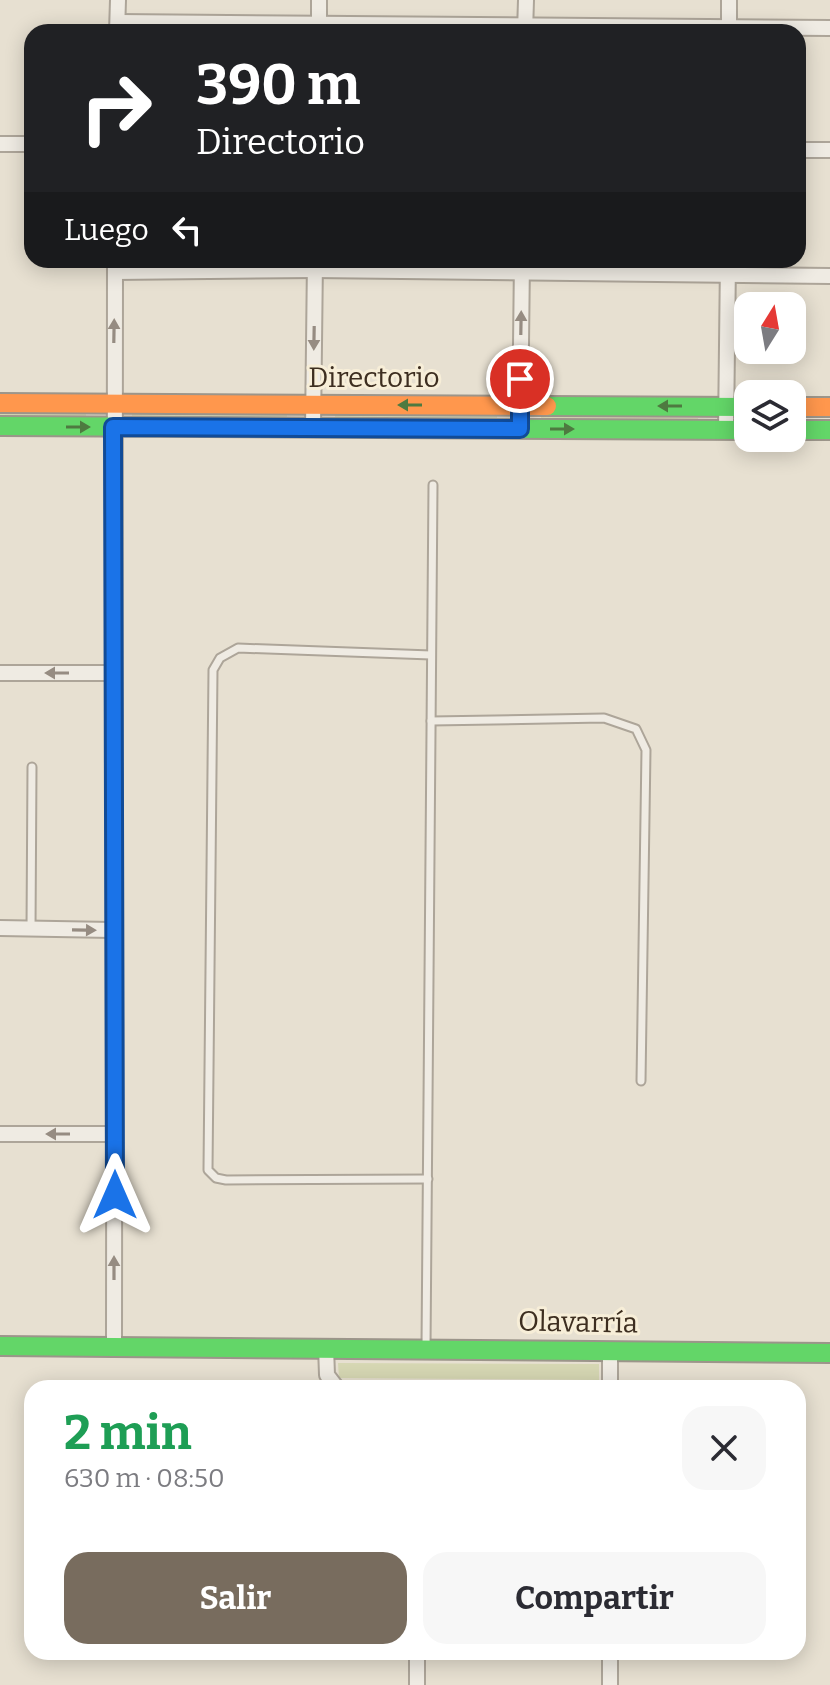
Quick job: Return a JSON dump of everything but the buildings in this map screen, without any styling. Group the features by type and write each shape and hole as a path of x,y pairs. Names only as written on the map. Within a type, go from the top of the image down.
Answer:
{"main road":[{"name":"Directorio","path":"0,403 734,406"},
{"path":"806,407 830,407"},
{"name":"Directorio","path":"0,426 734,430"},
{"path":"806,430 830,430"},
{"name":"Olavarría","path":"0,1346 830,1353"}],"street":[{"path":"118,0 118,24"},
{"path":"319,0 319,24"},
{"path":"525,24 526,0"},
{"path":"729,0 729,24"},
{"path":"806,28 830,28"},
{"path":"0,144 24,144"},
{"path":"806,150 830,150"},
{"path":"114,1346 115,268"},
{"path":"313,428 315,268"},
{"path":"520,429 522,268"},
{"path":"726,430 728,268 830,276"},
{"path":"0,673 113,673"},
{"path":"0,928 112,930"},
{"path":"0,1134 115,1134"},
{"path":"326,1347 327,1375 331,1380"},
{"path":"610,1351 610,1380"},
{"path":"417,1660 417,1685"},
{"path":"610,1660 610,1685"}],"lane":[{"path":"426,1348 433,485"},
{"path":"428,1179 226,1180 216,1178 208,1170 208,1138 213,670 220,658 238,648 431,655"},
{"path":"431,721 604,718 636,729 646,750 641,1081"},
{"path":"31,929 32,767"}],"green space":[{"path":"0,412 86,413 86,418 0,417"},
{"path":"132,413 287,415 287,420 132,419"},
{"path":"497,413 497,418 335,419 335,414"},
{"path":"541,414 698,418 698,423 541,419"},
{"path":"338,1363 599,1364 599,1380 339,1378"}],"traffic: fast":[{"path":"547,406 734,407"},
{"path":"0,426 734,430"},
{"path":"806,430 830,430"},
{"path":"0,1346 830,1353"}],"traffic: slow":[{"path":"0,403 547,406"},
{"path":"806,407 830,407"}],"route":[{"path":"115,1195 113,427 520,429 520,379"}]}
